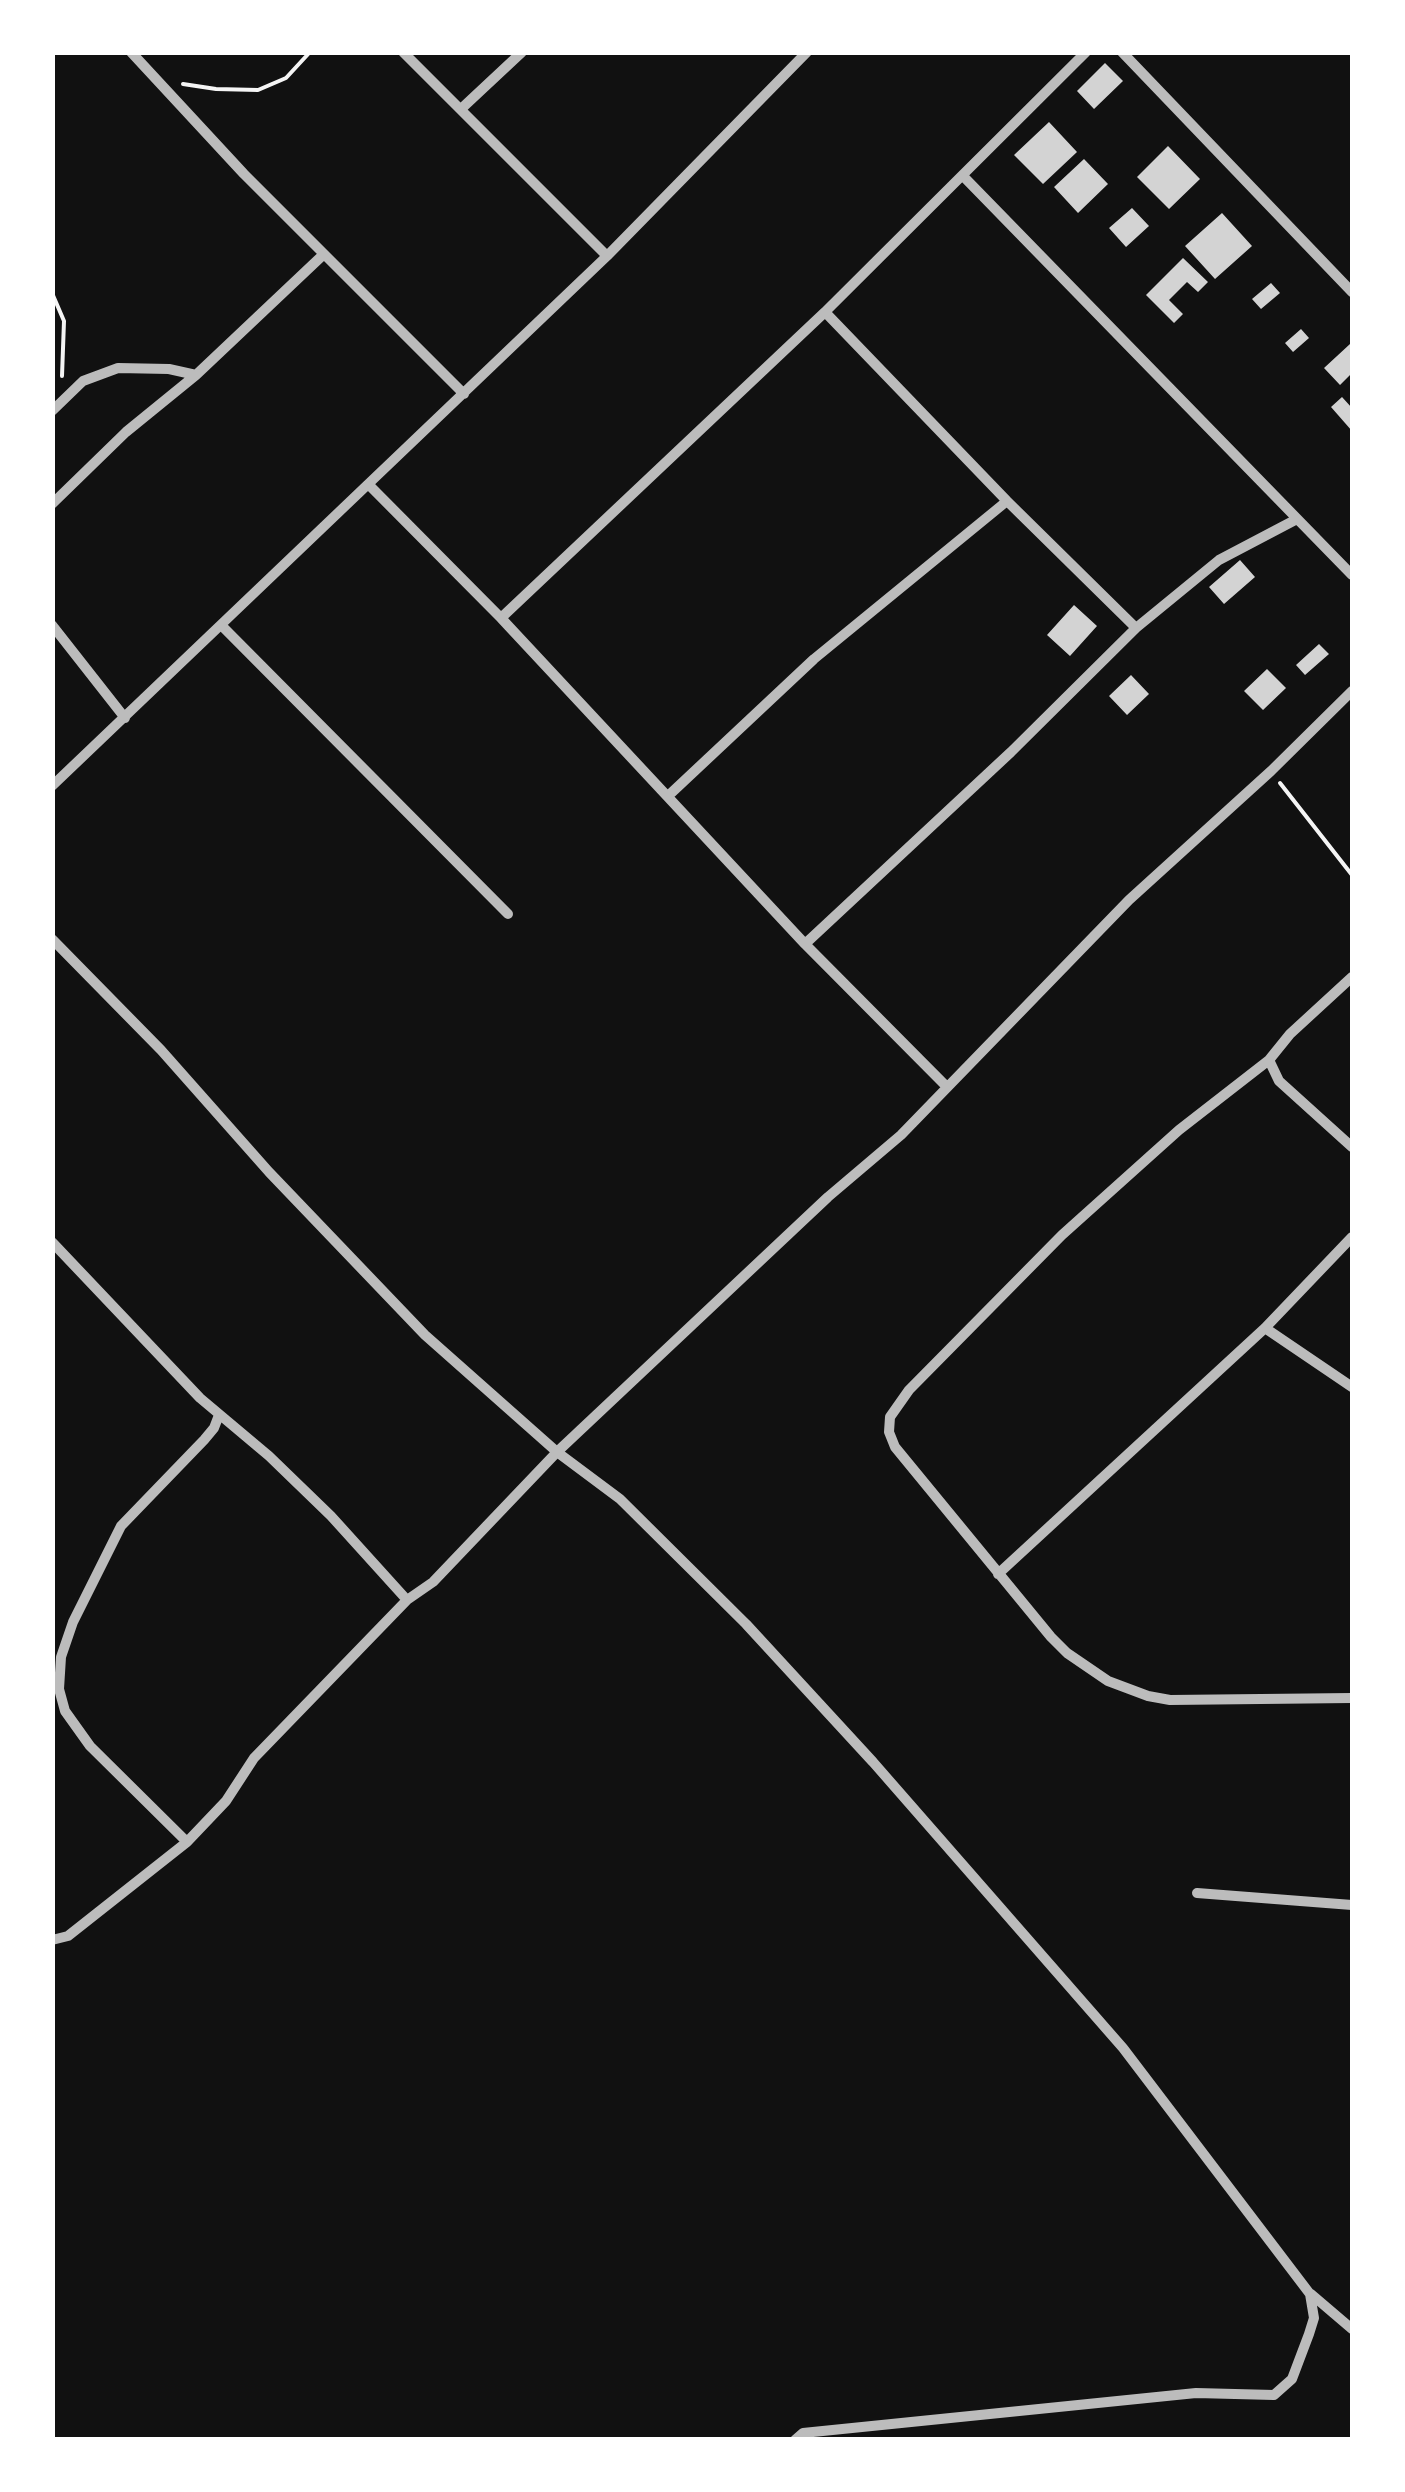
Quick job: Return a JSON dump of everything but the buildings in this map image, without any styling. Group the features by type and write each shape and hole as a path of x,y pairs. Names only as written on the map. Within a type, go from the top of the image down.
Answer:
{"street":[{"path":"130,52 464,394"},
{"path":"404,52 608,256"},
{"path":"461,109 522,52"},
{"path":"52,786 608,256 806,52"},
{"path":"501,618 825,312 1086,52"},
{"path":"1122,52 1352,292"},
{"path":"964,176 1352,575"},
{"path":"52,504 324,254"},
{"path":"825,312 1136,628"},
{"path":"52,411 83,381 118,368 169,369 196,375"},
{"path":"370,486 501,618 805,944 947,1087"},
{"path":"668,796 814,659 1007,501"},
{"path":"805,944 1011,752 1136,628 1219,560 1297,519"},
{"path":"52,625 125,718"},
{"path":"222,626 508,914"},
{"path":"52,1940 68,1936 187,1842 226,1801 254,1758 407,1600 433,1582 557,1452 828,1197 902,1135 1129,900 1352,691"},
{"path":"52,939 162,1050 270,1172 425,1335 557,1452 620,1499 746,1624 873,1762 1123,2048 1310,2294 1352,2329"},
{"path":"1352,977 1290,1034 1269,1060 1179,1130 1062,1235 910,1390 890,1417 889,1432 895,1447 1067,1653 1108,1681 1127,1690 1170,1700 1352,1698"},
{"path":"1269,1060 1279,1082 1352,1147"},
{"path":"998,1574 1265,1328 1352,1238"},
{"path":"52,1242 218,1415 270,1456 331,1516 407,1600"},
{"path":"1265,1328 1352,1386"},
{"path":"187,1842 90,1746 65,1711 59,1689 60,1673 73,1622 121,1526 204,1440 218,1415"},
{"path":"1197,1893 1352,1906"},
{"path":"795,2440 804,2433 839,2428 1157,2396 1274,2396 1292,2379 1309,2334 1314,2318 1310,2294"}],"path":[{"path":"154,77 216,90 258,90 286,78 310,52"},
{"path":"52,293 64,321 62,401"},
{"path":"1271,771 1352,875"}]}
